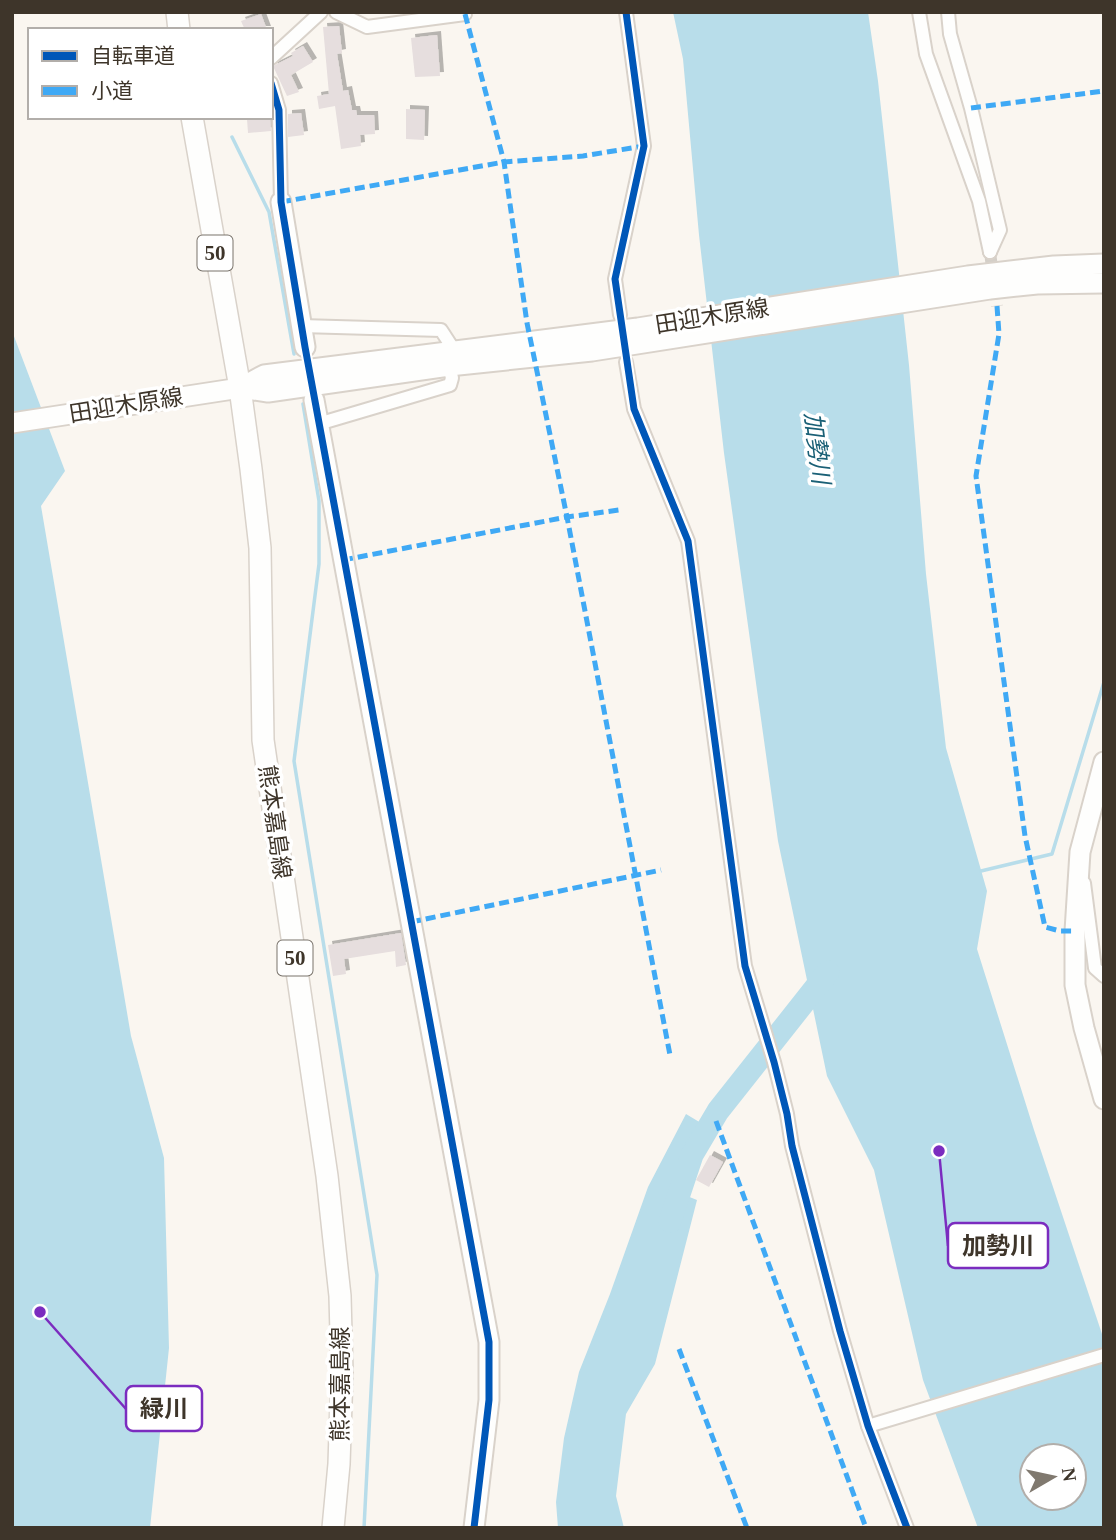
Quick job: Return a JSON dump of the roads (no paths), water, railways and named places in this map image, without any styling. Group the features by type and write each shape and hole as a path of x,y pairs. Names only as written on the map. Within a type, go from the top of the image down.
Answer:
{"main road":[{"name":"熊本嘉島線","path":"195,122 240,388 260,548 263,740 327,1176 340,1296 342,1372 339,1464 333,1528"}],"street":[{"path":"179,12 187,28"},
{"path":"273,56 321,12"},
{"path":"336,12 367,27 465,13"},
{"path":"620,315 615,279 644,146 625,12"},
{"path":"919,12 926,54 979,201 990,252 1000,230 950,34 948,12"},
{"path":"273,90 279,110 281,202 304,347"},
{"name":"田迎木原線","path":"12,423 240,388 268,392 452,358 592,351 657,334 915,292 1007,271 1104,264"},
{"name":"田迎木原線","path":"915,292 1037,284 1104,283"},
{"path":"302,326 441,330 452,358 450,385 318,424"},
{"path":"626,362 634,410 688,541 745,966 774,1062 840,1331 868,1426 907,1528"},
{"path":"314,400 489,1342 489,1400 474,1528"},
{"path":"1104,762 1080,852 1075,904 1075,985 1104,1099"},
{"path":"1080,852 1095,968 1104,976"},
{"path":"868,1426 1104,1355"}],"water":[{"path":"673,12 868,12 909,365 926,574 946,748 987,891 977,949 1104,1340 1104,1528 978,1528 923,1380 874,1170 827,1076 778,841 724,453 699,235 683,59"},
{"path":"12,331 65,471 41,506 131,1036 164,1158 169,1348 150,1528 12,1528"},
{"path":"686,1114 706,1126 675,1181 677,1192 697,1200 655,1364 626,1414 616,1496 624,1528 558,1528 556,1502 564,1438 579,1372 648,1187"}],"waterway":[{"path":"232,137 269,212 294,354"},
{"path":"303,404 319,501 319,564 294,761 377,1275 364,1528"},
{"path":"981,871 1052,854 1104,682"},
{"name":"加勢川","path":"670,1221 692,1155 718,1111 828,972"}],"tunnel":[{"path":"990,252 997,306"}],"place":[{"name":"加勢川","path":"939,1151"},
{"name":"緑川","path":"40,1312"}]}
